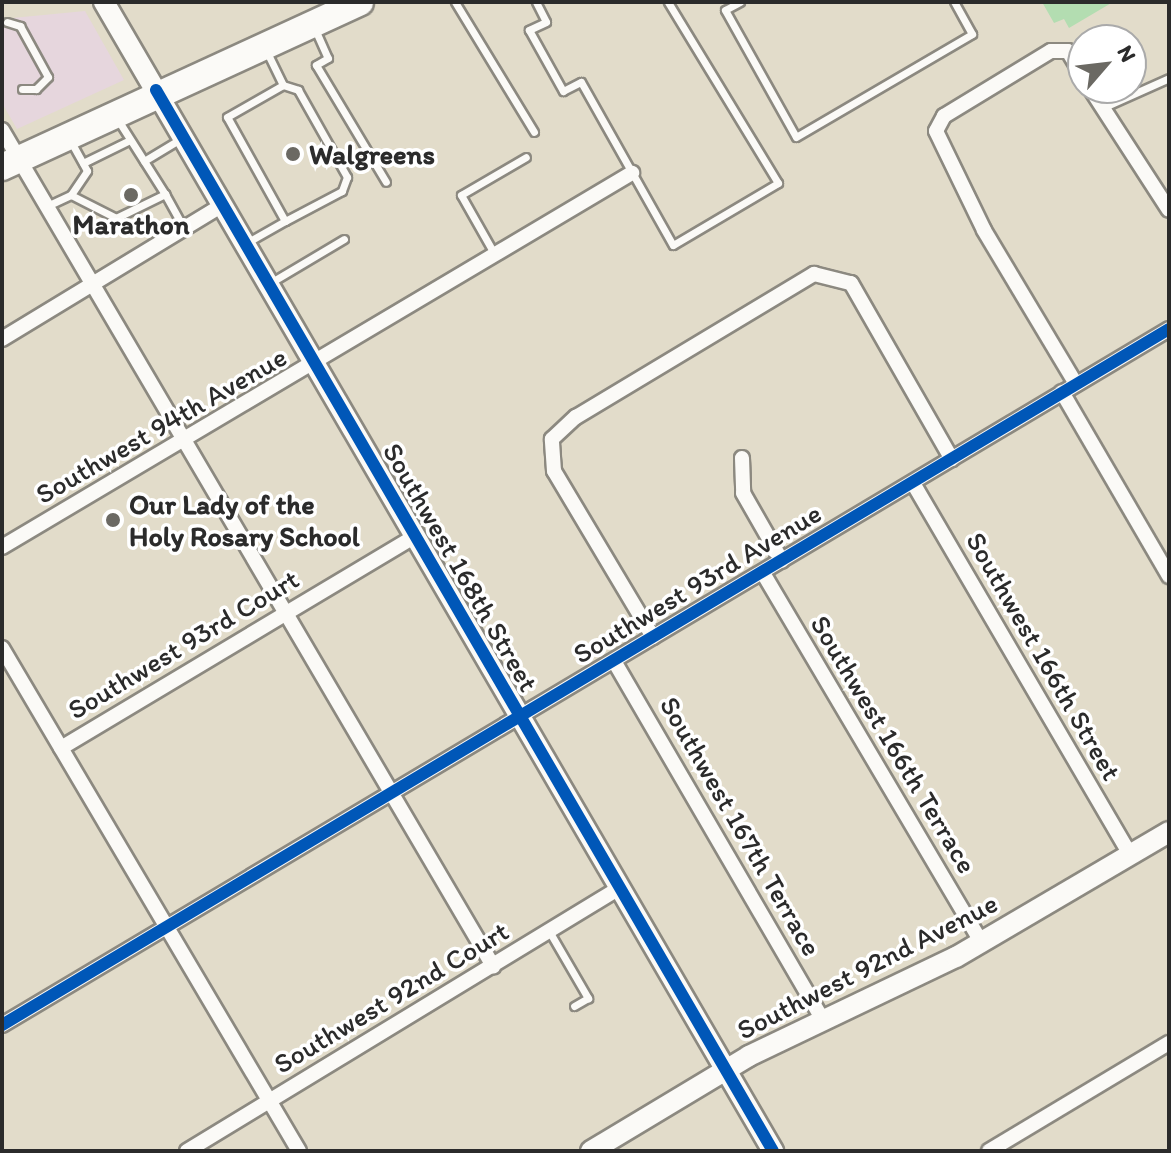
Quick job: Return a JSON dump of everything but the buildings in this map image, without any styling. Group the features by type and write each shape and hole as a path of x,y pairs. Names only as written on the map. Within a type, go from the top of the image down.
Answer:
{"highway":[{"path":"10,163 156,90 360,2"}],"street":[{"name":"Southwest 168th Street","path":"104,2 773,1151"},
{"path":"1067,51 1043,55 944,116 936,131 990,241 1076,384"},
{"path":"1100,104 1169,210"},
{"path":"2,130 10,163 47,206 283,615 493,966"},
{"name":"Southwest 94th Avenue","path":"2,547 632,173"},
{"path":"2,339 222,205"},
{"path":"653,637 549,451 556,433 576,417 814,274 837,274 854,287 952,459"},
{"name":"Southwest 93rd Avenue","path":"2,1025 1169,329"},
{"path":"1062,392 1169,576"},
{"path":"742,458 743,493 782,561"},
{"name":"Southwest 166th Street","path":"913,483 1130,855"},
{"name":"Southwest 93rd Court","path":"61,748 415,536"},
{"name":"Southwest 166th Terrace","path":"763,573 981,942"},
{"path":"2,648 267,1103 299,1151"},
{"name":"Southwest 167th Terrace","path":"614,661 822,1018"},
{"name":"Southwest 92nd Avenue","path":"591,1151 822,1018 981,942 1169,832"},
{"name":"Southwest 92nd Court","path":"187,1151 621,887"},
{"path":"989,1151 1169,1043"}],"lane":[{"path":"455,2 534,132"},
{"path":"536,2 546,22 529,30 556,79 563,91 581,82 673,245 778,183 668,2"},
{"path":"720,2 796,137 972,34 954,2"},
{"path":"725,10 740,2"},
{"path":"312,21 328,58 316,65 386,182"},
{"path":"7,22 20,26 48,77 36,89 22,89"},
{"path":"245,243 342,191 347,177 298,90 283,85 262,43"},
{"path":"1102,108 1169,78"},
{"path":"283,85 227,117 285,221"},
{"path":"113,112 184,228"},
{"path":"47,206 71,195 87,171 67,135"},
{"path":"144,161 184,137"},
{"path":"83,163 130,140"},
{"path":"495,255 461,195 526,157"},
{"path":"71,195 116,218 165,194"},
{"path":"268,284 344,239"},
{"path":"549,931 588,998 574,1006"}],"shaded area":[{"path":"85,11 124,80 17,129 2,103 2,19"}],"green space":[{"path":"1042,2 1113,2 1076,24 1067,24 1064,19 1054,23"}],"cycle path":[{"path":"156,90 773,1151"},
{"path":"2,1025 1169,329"}],"place":[{"name":"Walgreens","path":"293,154"},
{"name":"Marathon","path":"131,195"},
{"name":"Our Lady of the Holy Rosary School","path":"113,520"}]}
